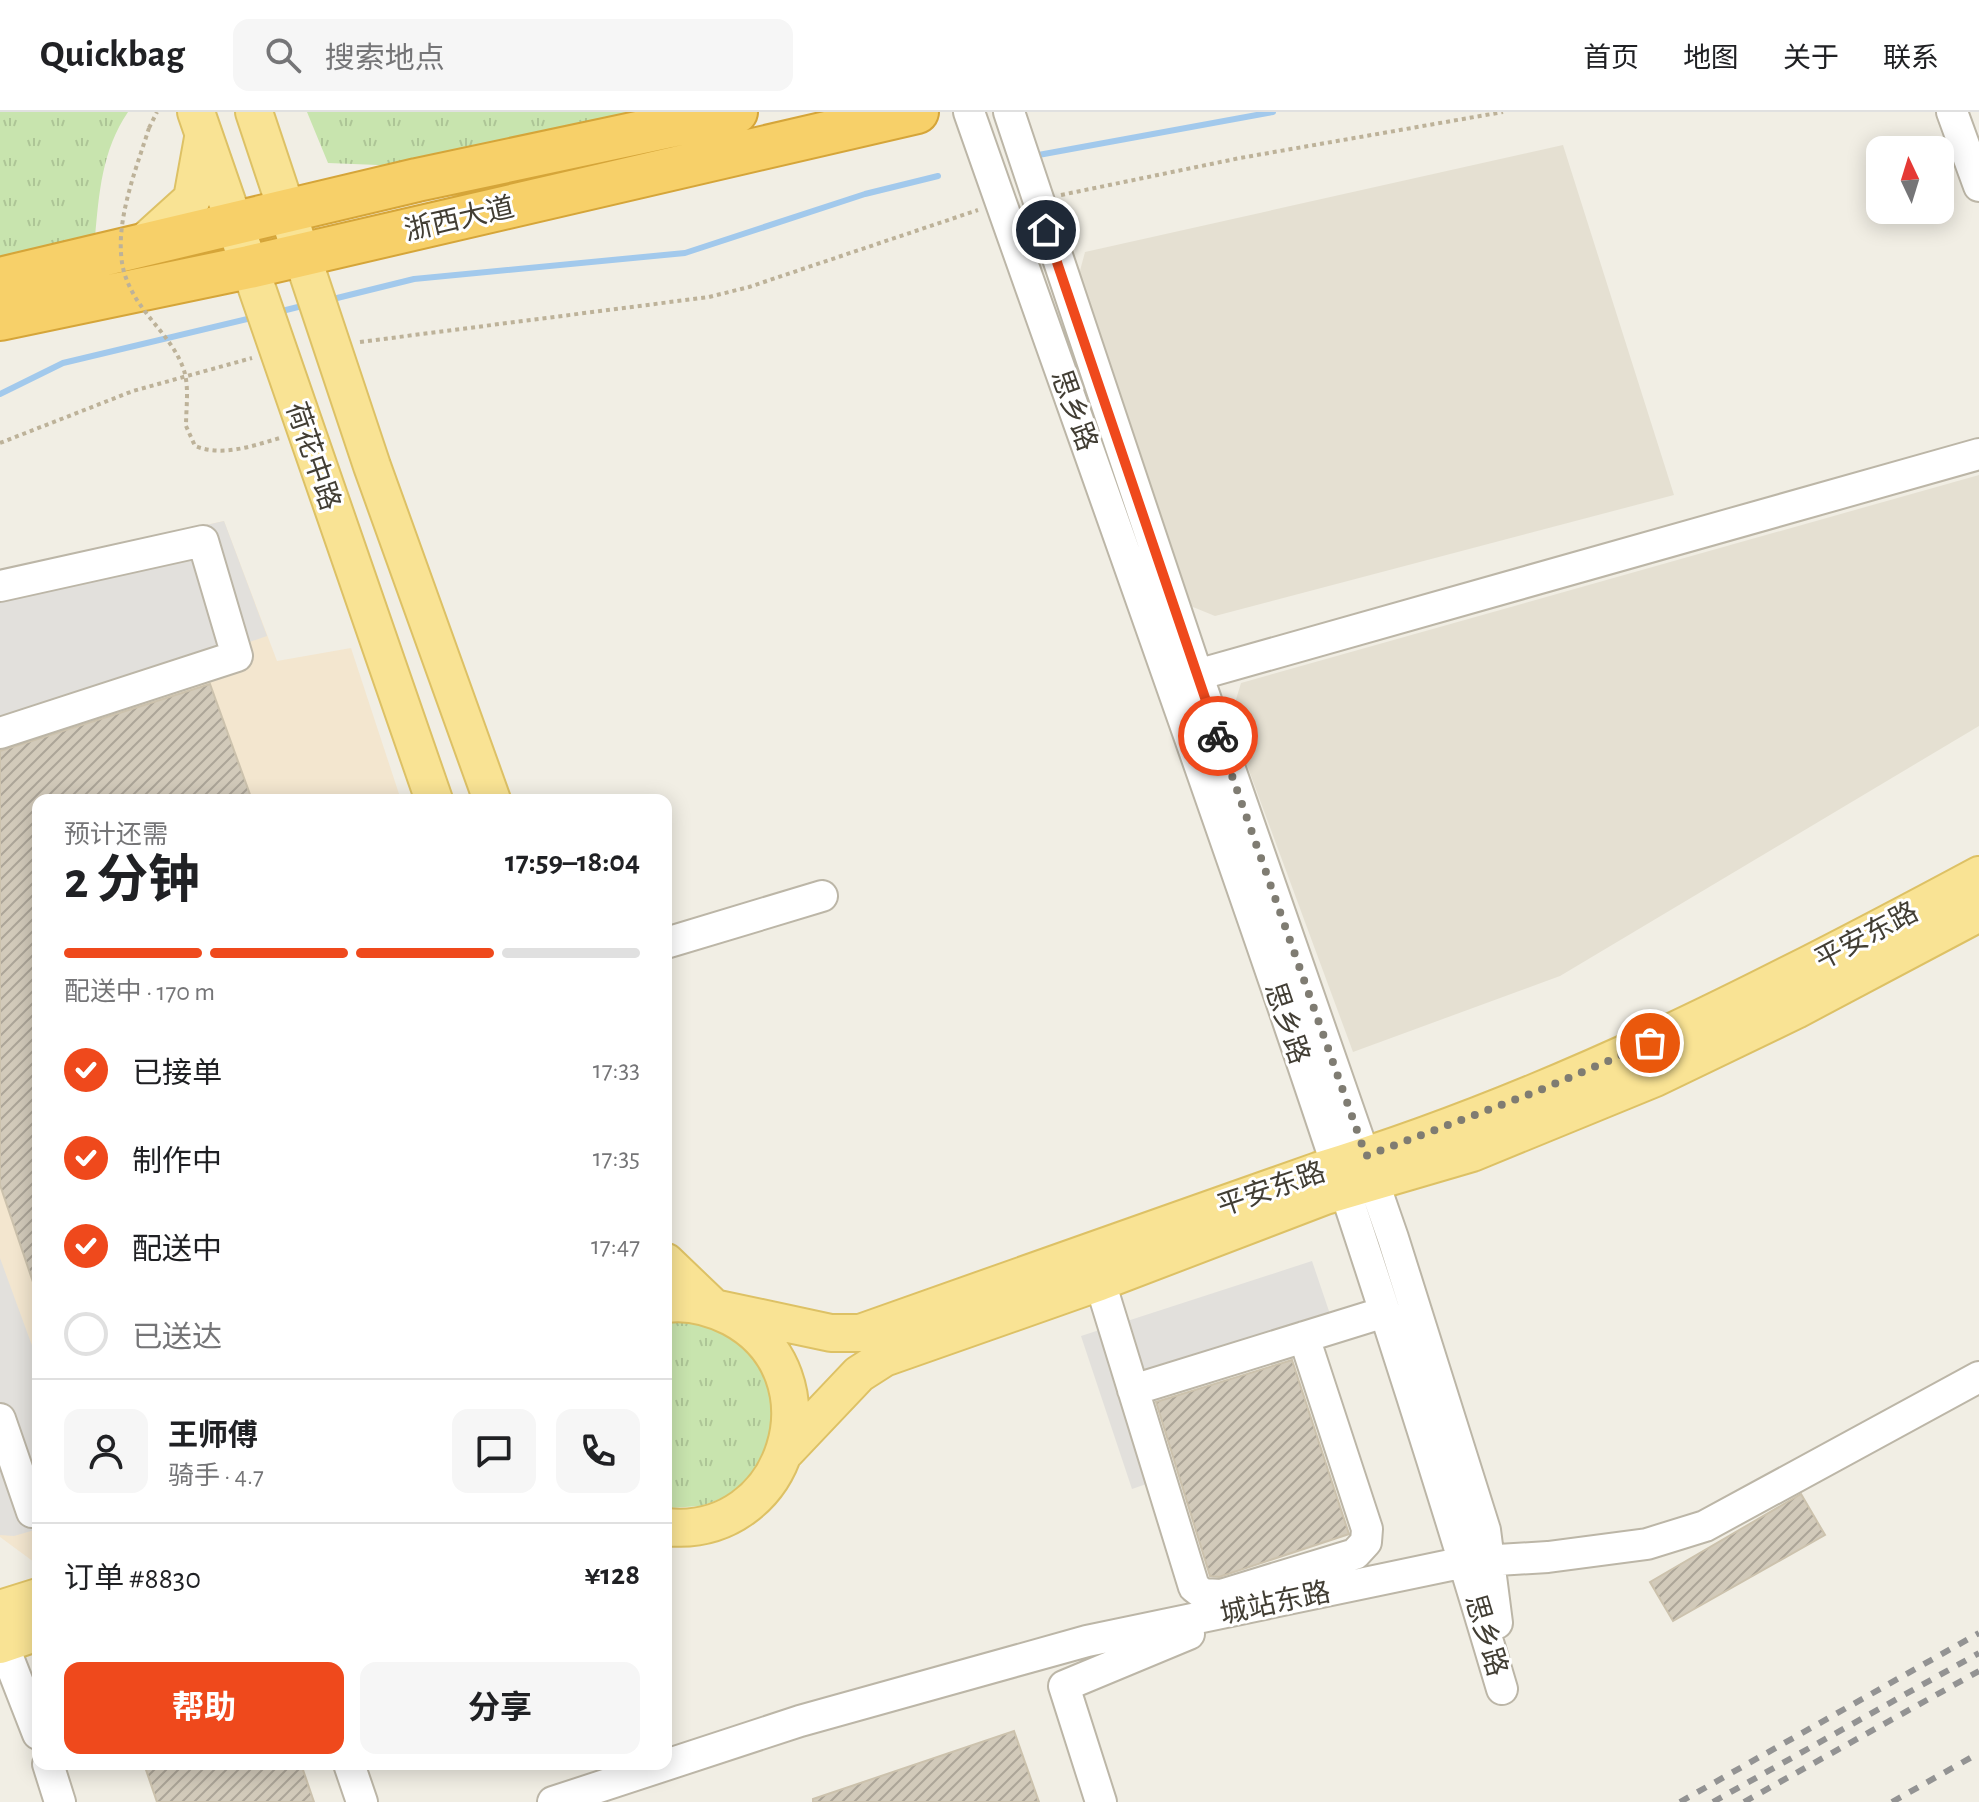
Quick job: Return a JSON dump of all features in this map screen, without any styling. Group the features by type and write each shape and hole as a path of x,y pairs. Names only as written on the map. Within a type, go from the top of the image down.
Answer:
{"highway":[{"name":"浙西大道","path":"0,279 288,211 736,112"},
{"name":"浙西大道","path":"0,319 254,281 917,112"}],"main road":[{"path":"254,112 372,466 490,794"},
{"path":"140,246 192,199 200,124"},
{"name":"荷花中路","path":"200,124 432,794"},
{"name":"平安东路","path":"786,1451 859,1374 884,1358 1100,1282 1705,1019 1979,875"},
{"name":"平安东路","path":"672,1304 714,1308 831,1333 860,1333 1355,1173 1472,1153 1655,1078 1796,1010 1979,913"},
{"path":"672,1268 714,1308 746,1325 770,1350 781,1371 791,1417 786,1451 769,1484 743,1509 714,1523 683,1529 672,1528"},
{"path":"1,1634 32,1603"},
{"path":"1,1634 32,1632"}],"street":[{"name":"思乡路","path":"969,112 1001,204 1185,679"},
{"name":"思乡路","path":"1009,112 1185,679 1355,1173 1485,1530 1478,1562"},
{"path":"1952,112 1979,186"},
{"path":"1185,679 1979,454"},
{"path":"0,586 203,541 237,656 0,733"},
{"path":"672,941 822,896"},
{"name":"思乡路","path":"1355,1173 1385,1312 1478,1562"},
{"path":"1100,1282 1194,1587 1203,1594 1221,1595 1355,1554 1366,1542 1367,1529 1304,1337"},
{"path":"1133,1390 1385,1312"},
{"name":"城站东路","path":"672,1763 800,1721 1087,1641 1478,1562 1647,1544 1705,1526 1979,1377"},
{"path":"0,1419 32,1512"},
{"path":"1101,1802 1064,1686 1253,1607"},
{"path":"1,1634 32,1716"},
{"path":"50,1770 60,1802"},
{"path":"351,1770 362,1802"},
{"name":"城站东路","path":"553,1802 651,1770"}],"path":[{"path":"157,112 129,189 123,269 140,308 182,364 187,387 186,426 195,446 209,452 242,450 290,435"},
{"path":"1036,200 1240,158 1503,112"},
{"path":"331,339 709,297 854,252 952,216 1001,204"},
{"path":"0,443 133,391 262,356 276,347"}],"shaded area":[{"path":"1563,145 1674,495 1215,616 1188,605 1077,282 1085,252"},
{"path":"1979,475 1979,726 1560,976 1353,1052 1230,719 1241,683"},
{"path":"224,521 277,661 351,648 399,794 32,794 32,1561 0,1537 0,570"},
{"path":"224,521 267,636 0,726 0,571"},
{"path":"0,1258 32,1346 32,1531 14,1536 0,1535"},
{"path":"1312,1261 1331,1317 1123,1384 1155,1481 1132,1489 1081,1336"}],"green space":[{"path":"0,112 128,112 107,157 95,238 0,259"},
{"path":"307,112 651,112 403,166 328,163"},
{"path":"690,1320 719,1327 763,1366 776,1423 752,1477 729,1496 701,1506 672,1508 672,1322"}],"building":[{"path":"210,684 250,794 32,794 32,1279 0,1185 0,751"},
{"path":"1292,1360 1349,1534 1219,1577 1210,1576 1156,1402"},
{"path":"1801,1494 1825,1535 1673,1621 1650,1582"},
{"path":"1014,1731 1039,1802 813,1802 813,1799"},
{"path":"146,1770 303,1770 314,1802 157,1802"}],"waterway":[{"path":"1033,156 1273,112"},
{"path":"329,300 414,279 685,253 865,194 938,176"},
{"path":"278,312 306,305"},
{"path":"0,394 63,363 256,317"}],"railway":[{"path":"1680,1802 1979,1633"},
{"path":"1713,1802 1979,1653"},
{"path":"1744,1802 1979,1671"},
{"path":"1892,1802 1979,1753"}],"way so far":[{"path":"1218,736 1366,1156 1538,1091 1650,1043"}],"route":[{"path":"1046,230 1218,736"}]}
